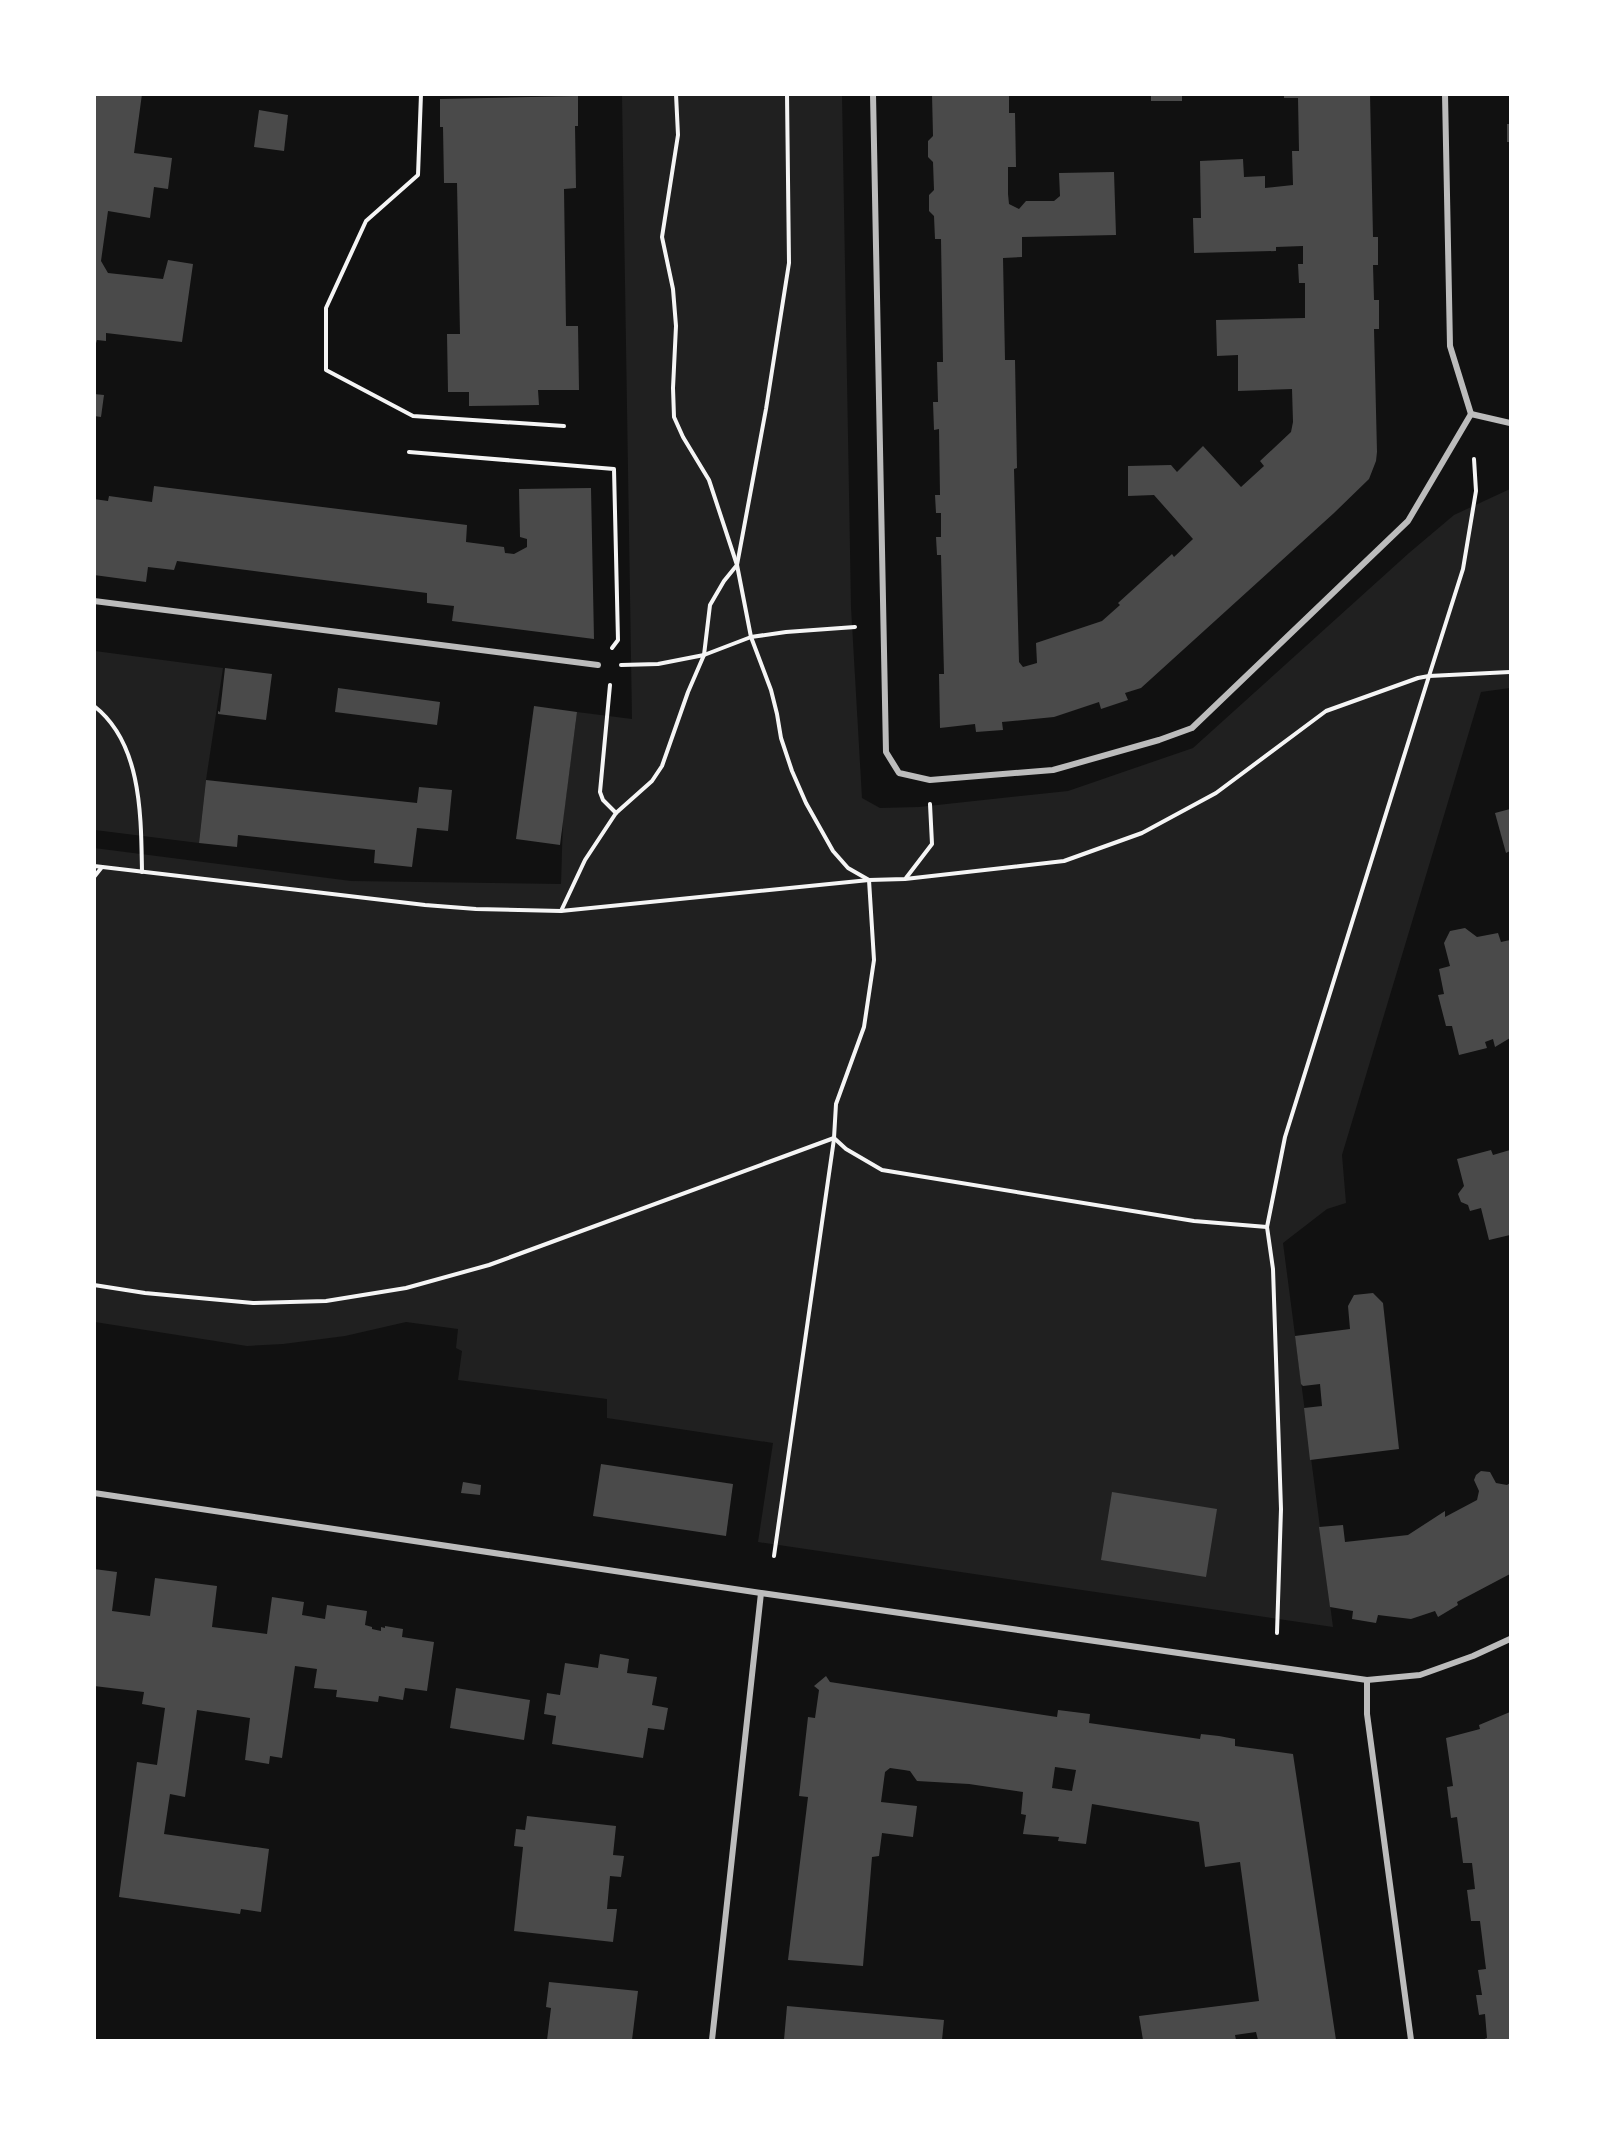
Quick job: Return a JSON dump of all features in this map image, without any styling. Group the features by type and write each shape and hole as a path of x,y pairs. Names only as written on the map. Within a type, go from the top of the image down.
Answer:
{"street":[{"path":"873,94 886,752 899,773 930,780 1053,770 1159,740 1192,728 1408,521 1471,414 1450,346 1445,94"},
{"path":"1471,414 1510,423"},
{"path":"94,601 598,665"},
{"path":"94,1493 761,1593 1367,1680 1420,1675 1473,1656 1510,1639"},
{"path":"712,2040 761,1593"},
{"path":"1367,1680 1367,1714 1411,2040"}],"path":[{"path":"421,94 418,175 366,221 326,308 326,370 413,416 564,426"},
{"path":"676,94 678,135 662,237 674,289 676,326 674,417 683,437 709,480 738,565 751,637 771,690 781,738 792,771 806,803 833,851 848,868 869,880"},
{"path":"561,911 585,860 616,813 652,781 662,766 688,692 704,655 710,605 724,581 738,565 789,263 787,94"},
{"path":"1277,1633 1281,1497 1273,1269 1267,1227 1285,1137 1463,569 1476,490 1471,414"},
{"path":"410,452 614,469 618,640 609,652"},
{"path":"612,666 658,664 704,655 751,637 855,627"},
{"path":"94,866 435,906 561,911 869,880 905,879 1064,861 1142,832 1216,793 1326,711 1418,678 1510,672"},
{"path":"611,676 600,792 603,801 616,813"},
{"path":"94,706 113,724 122,737 128,754 136,790 142,872"},
{"path":"905,879 932,844 929,800"},
{"path":"94,877 102,867"},
{"path":"774,1556 834,1138 836,1104 864,1027 874,960 869,880"},
{"path":"834,1138 846,1149 882,1170 1194,1221 1267,1227"},
{"path":"94,1285 145,1293 253,1303 326,1301 406,1288 489,1265 834,1138"}],"shaded area":[{"path":"622,95 842,95 851,607 862,798 880,808 919,807 1068,791 1193,748 1454,515 1510,489 1510,688 1481,692 1342,1155 1346,1203 1327,1209 1283,1243 1333,1627 758,1542 773,1443 607,1418 607,1399 458,1380 462,1351 456,1348 458,1329 406,1322 345,1336 247,1346 95,1322 94,848 351,881 561,884 563,819 577,712 632,719"},
{"path":"95,651 223,668 199,843 95,830"}],"building":[{"path":"94,94 142,94 134,153 172,158 168,189 154,187 150,218 108,211 101,261 108,273 163,279 168,260 193,264 182,342 106,333 106,341 97,340 94,350"},
{"path":"932,94 1009,94 1009,113 1015,113 1016,167 1008,167 1008,194 1009,204 1019,209 1026,201 1054,201 1060,196 1059,173 1114,172 1116,235 1022,237 1022,257 1003,258 1005,360 1015,360 1017,468 1014,469 1019,662 1023,667 1037,663 1036,643 1102,621 1120,605 1118,603 1172,554 1174,557 1193,539 1154,495 1128,496 1128,466 1171,465 1177,472 1203,446 1241,487 1264,466 1260,461 1291,432 1292,389 1238,391 1238,355 1217,356 1216,320 1305,318 1305,283 1299,283 1298,264 1303,264 1303,246 1276,247 1276,251 1194,253 1193,218 1201,218 1200,161 1243,159 1244,177 1265,176 1265,188 1293,185 1292,151 1299,151 1298,98 1284,98 1284,94 1370,94 1373,237 1378,237 1378,265 1373,265 1374,300 1379,300 1379,329 1374,329 1377,452 1369,479 1141,688 1125,693 1128,700 1101,709 1099,702 1054,717 1002,722 1003,730 976,732 975,724 940,728 939,674 944,674 941,555 937,555 936,537 941,537 941,513 936,513 935,495 940,495 939,429 934,430 933,402 938,402 937,362 943,362 941,239 935,239 934,216 929,211 929,195 934,190 933,162 928,157 928,141 933,136"},
{"path":"1151,94 1182,94 1182,101 1151,101"},
{"path":"578,96 578,126 575,126 576,188 564,189 566,326 578,326 579,390 538,390 539,405 469,406 469,392 448,392 447,334 460,334 457,183 444,183 440,99"},
{"path":"259,110 288,115 284,151 254,147"},
{"path":"1507,124 1510,124 1510,142 1507,142"},
{"path":"94,394 104,395 101,417 94,416"},
{"path":"154,486 467,525 466,542 504,547 505,553 514,554 527,547 527,539 520,537 519,489 591,488 594,639 452,621 454,606 427,603 427,593 177,561 174,570 148,567 146,582 94,575 94,499 108,501 109,496 152,502"},
{"path":"225,668 272,674 266,720 218,714"},
{"path":"338,688 440,702 437,725 335,712"},
{"path":"534,706 577,712 560,845 516,839"},
{"path":"206,780 417,803 419,787 452,790 448,831 417,828 412,867 374,863 375,850 238,835 237,847 199,843"},
{"path":"1510,809 1510,851 1506,853 1495,813"},
{"path":"1465,928 1477,937 1498,933 1501,942 1510,940 1510,1038 1495,1047 1493,1039 1485,1042 1487,1048 1459,1055 1452,1026 1446,1026 1438,995 1444,994 1439,969 1450,966 1444,943 1450,931"},
{"path":"1491,1150 1493,1155 1510,1150 1510,1235 1489,1240 1481,1208 1470,1211 1468,1205 1461,1202 1458,1194 1464,1186 1457,1159"},
{"path":"1373,1293 1383,1303 1399,1449 1310,1460 1304,1408 1322,1406 1320,1384 1303,1386 1301,1384 1295,1336 1350,1329 1348,1306 1354,1295"},
{"path":"601,1464 733,1484 726,1536 593,1516"},
{"path":"1481,1471 1490,1472 1496,1483 1507,1485 1510,1483 1510,1574 1457,1602 1458,1605 1438,1617 1435,1611 1411,1619 1378,1615 1376,1623 1352,1619 1353,1611 1330,1607 1319,1527 1343,1525 1345,1542 1408,1535 1445,1511 1445,1517 1477,1500 1479,1491 1474,1480"},
{"path":"463,1482 481,1485 480,1495 461,1493"},
{"path":"1112,1492 1217,1509 1206,1577 1101,1560"},
{"path":"94,1569 117,1572 112,1611 150,1616 155,1578 217,1586 212,1627 267,1634 272,1597 304,1602 302,1615 325,1619 327,1605 367,1611 365,1625 372,1629 381,1631 381,1627 385,1628 385,1626 403,1629 402,1637 434,1642 427,1691 405,1688 403,1700 379,1696 378,1702 336,1697 337,1690 314,1688 317,1669 295,1666 282,1758 270,1756 269,1764 245,1760 250,1718 197,1710 185,1797 170,1794 164,1834 269,1849 261,1912 241,1909 240,1914 119,1897 137,1762 157,1765 165,1708 142,1704 144,1692 94,1686"},
{"path":"600,1654 629,1659 627,1673 657,1677 652,1705 668,1708 664,1730 648,1728 643,1758 552,1744 556,1716 544,1714 547,1693 560,1695 565,1663 598,1668"},
{"path":"826,1676 830,1682 1057,1717 1058,1710 1090,1714 1089,1723 1200,1739 1201,1734 1219,1736 1235,1739 1235,1746 1293,1754 1336,2040 1258,2040 1256,2032 1235,2035 1236,2040 1143,2040 1139,2016 1259,2001 1240,1862 1205,1867 1199,1822 1092,1804 1086,1844 1058,1841 1059,1837 1023,1834 1026,1815 1021,1814 1023,1792 969,1784 917,1781 910,1771 904,1770 890,1768 885,1772 881,1802 917,1806 913,1837 882,1833 879,1856 872,1857 863,1966 788,1960 808,1797 799,1796 808,1717 815,1718 819,1690 814,1686","holes":["1055,1767 1076,1770 1072,1791 1052,1788"]},
{"path":"456,1688 530,1700 524,1740 450,1728"},
{"path":"1510,1712 1510,2040 1482,2040 1487,2038 1485,2014 1479,2015 1476,1995 1482,1995 1478,1970 1486,1969 1480,1921 1471,1921 1467,1890 1475,1889 1472,1863 1463,1863 1457,1817 1451,1818 1447,1787 1453,1786 1446,1738 1480,1729 1479,1725"},
{"path":"527,1816 616,1826 613,1855 624,1856 621,1877 610,1876 607,1909 617,1909 613,1942 514,1931 523,1847 514,1846 516,1829 525,1830"},
{"path":"549,1982 638,1991 632,2040 547,2040 551,2008 546,2007"},
{"path":"787,2006 944,2020 942,2040 784,2040"}]}
